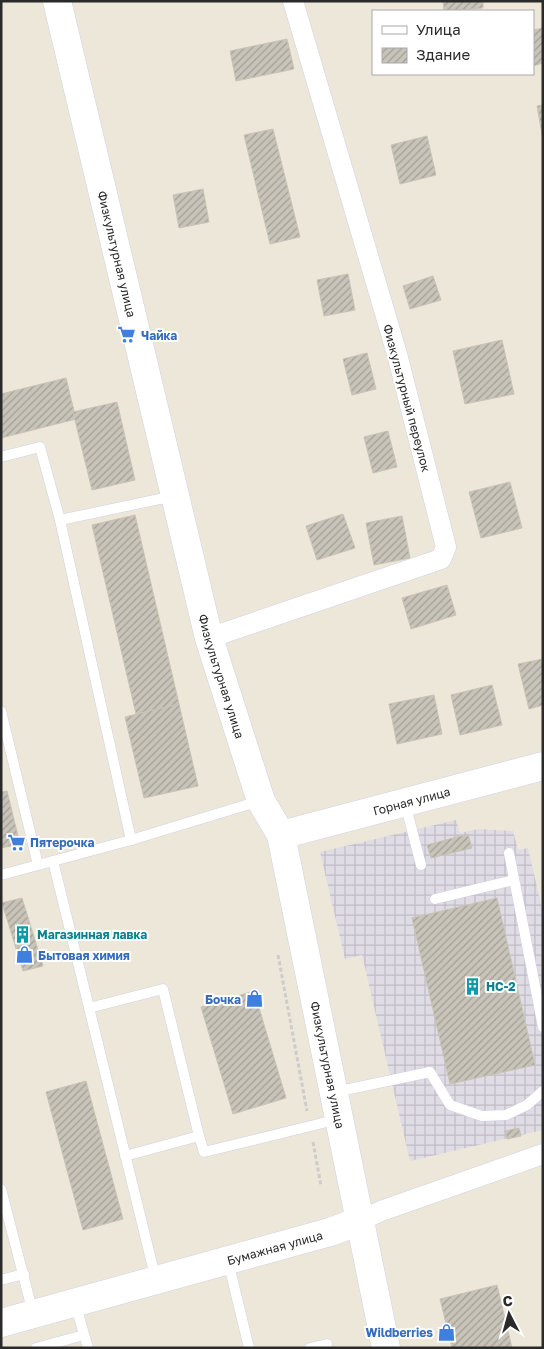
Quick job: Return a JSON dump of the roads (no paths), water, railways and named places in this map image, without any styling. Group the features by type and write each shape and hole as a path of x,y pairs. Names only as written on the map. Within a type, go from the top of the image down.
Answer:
{"street":[{"name":"Физкультурная улица","path":"57,1 209,638 261,801 281,835 386,1348"},
{"name":"Физкультурный переулок","path":"209,638 441,560 446,547 397,354 293,1"},
{"name":"Горная улица","path":"281,835 543,766"},
{"name":"Бумажная улица","path":"1,1323 330,1232 360,1221 380,1210 543,1154"}],"lane":[{"path":"1,456 40,447 60,520 131,840"},
{"path":"60,520 176,496"},
{"path":"1,710 38,865"},
{"path":"1,875 131,840 261,801"},
{"path":"405,802 421,865"},
{"path":"509,853 543,1027"},
{"path":"53,861 156,1280"},
{"path":"435,899 514,880"},
{"path":"89,1008 163,989 204,1152 340,1119"},
{"path":"334,1092 430,1072 450,1105 482,1116 506,1115 528,1105 543,1091"},
{"path":"125,1156 199,1136"},
{"path":"1,1189 33,1314"},
{"path":"227,1260 249,1348"},
{"path":"1,1280 24,1274"},
{"path":"74,1302 88,1348"},
{"path":"36,1348 84,1335"},
{"path":"310,1348 327,1344"}],"place":[{"name":"Чайка","path":"127,335"},
{"name":"Пятерочка","path":"16,842"},
{"name":"Магазинная лавка","path":"23,934"},
{"name":"Бытовая химия","path":"24,955"},
{"name":"НС-2","path":"472,986"},
{"name":"Бочка","path":"255,999"},
{"name":"Wildberries","path":"447,1332"}]}
